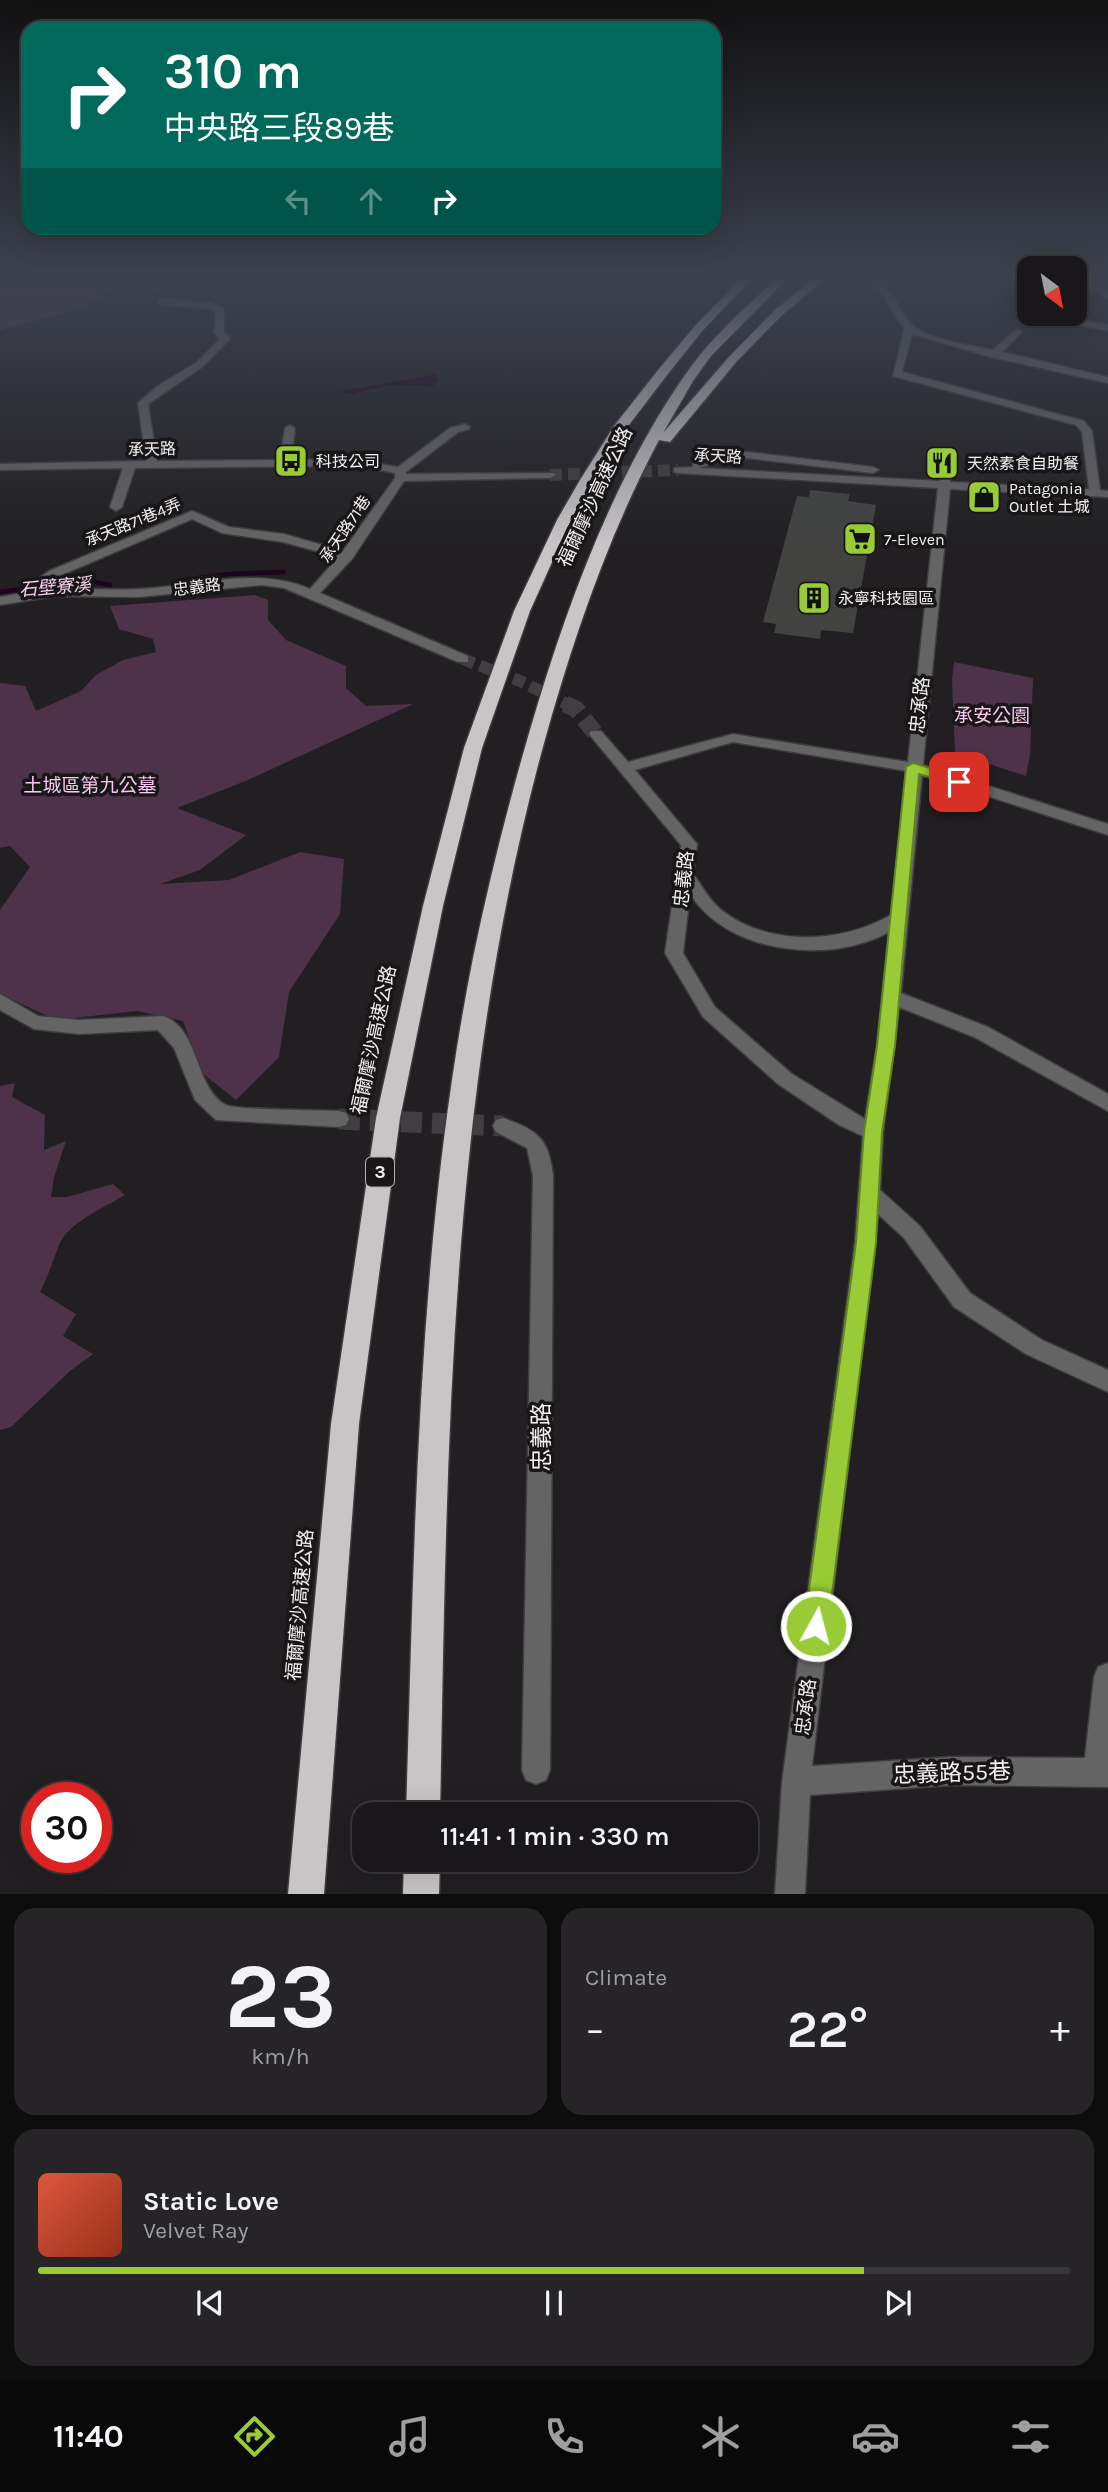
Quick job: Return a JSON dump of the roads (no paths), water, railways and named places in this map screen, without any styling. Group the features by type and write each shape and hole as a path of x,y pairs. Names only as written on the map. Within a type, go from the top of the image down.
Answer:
{"highway":[{"name":"福爾摩沙高速公路","path":"306,1894 345,1424 387,1118 433,906 473,748 522,611 564,520 587,480 619,429 666,368"},
{"name":"福爾摩沙高速公路","path":"423,1802 433,1435 458,1124 491,911 531,747 573,616 640,466 689,378 697,368"},
{"path":"640,466 727,368"},
{"path":"421,1894 422,1872"}],"street":[{"path":"152,465 143,403 193,368"},
{"path":"898,368 897,374 1080,423 1087,431 1102,494"},
{"path":"1055,368 1108,380"},
{"path":"285,463 290,428"},
{"name":"承天路71巷","path":"311,595 335,574 400,475 454,430 465,428"},
{"name":"承天路","path":"945,481 748,455 715,465 741,472 945,481 1102,494"},
{"path":"741,472 725,465 739,458 778,458"},
{"name":"承天路","path":"0,467 329,460 381,466 400,475 550,475"},
{"path":"116,507 130,465"},
{"name":"忠承路","path":"790,1894 796,1782 870,1194 873,1132 891,996 945,481"},
{"name":"承天路71巷4弄","path":"23,595 53,574 192,515 226,530 284,538 348,556"},
{"name":"忠義路","path":"0,601 23,595 55,592 139,593 262,581 287,584 463,659"},
{"name":"忠義路","path":"596,734 690,844 674,953 709,1012 785,1079 846,1119 873,1132"},
{"path":"624,768 733,738 913,767 1075,817 1108,830"},
{"path":"686,876 715,914 741,928 794,944 812,945 860,936 885,929 898,919"},
{"path":"891,996 981,1032 1108,1103"},
{"path":"0,1001 34,1022 79,1027 163,1023 182,1045 202,1095 223,1114 339,1119"},
{"name":"忠義路","path":"503,1126 531,1139 541,1152 543,1176 536,1770"},
{"path":"870,1194 912,1232 962,1300 1034,1348 1108,1381"},
{"path":"1103,1772 1108,1677"},
{"name":"忠義路55巷","path":"796,1782 968,1769 1103,1772"}],"waterway":[{"name":"石壁寮溪","path":"178,581 228,574 284,572"},
{"name":"石壁寮溪","path":"0,592 90,581 110,585"}],"tunnel":[{"path":"550,475 678,470"},
{"path":"463,659 520,681 569,705"},
{"path":"565,704 576,709 596,734"},
{"path":"339,1119 503,1126"}],"place":[{"name":"科技公司","path":"291,461"},
{"name":"天然素食自助餐","path":"942,463"},
{"name":"Patagonia Outlet 土城","path":"984,497"},
{"name":"7-Eleven","path":"860,539"},
{"name":"永寧科技園區","path":"814,598"}],"park label":[{"name":"承安公園","path":"992,716"},
{"name":"土城區第九公墓","path":"90,786"}]}
